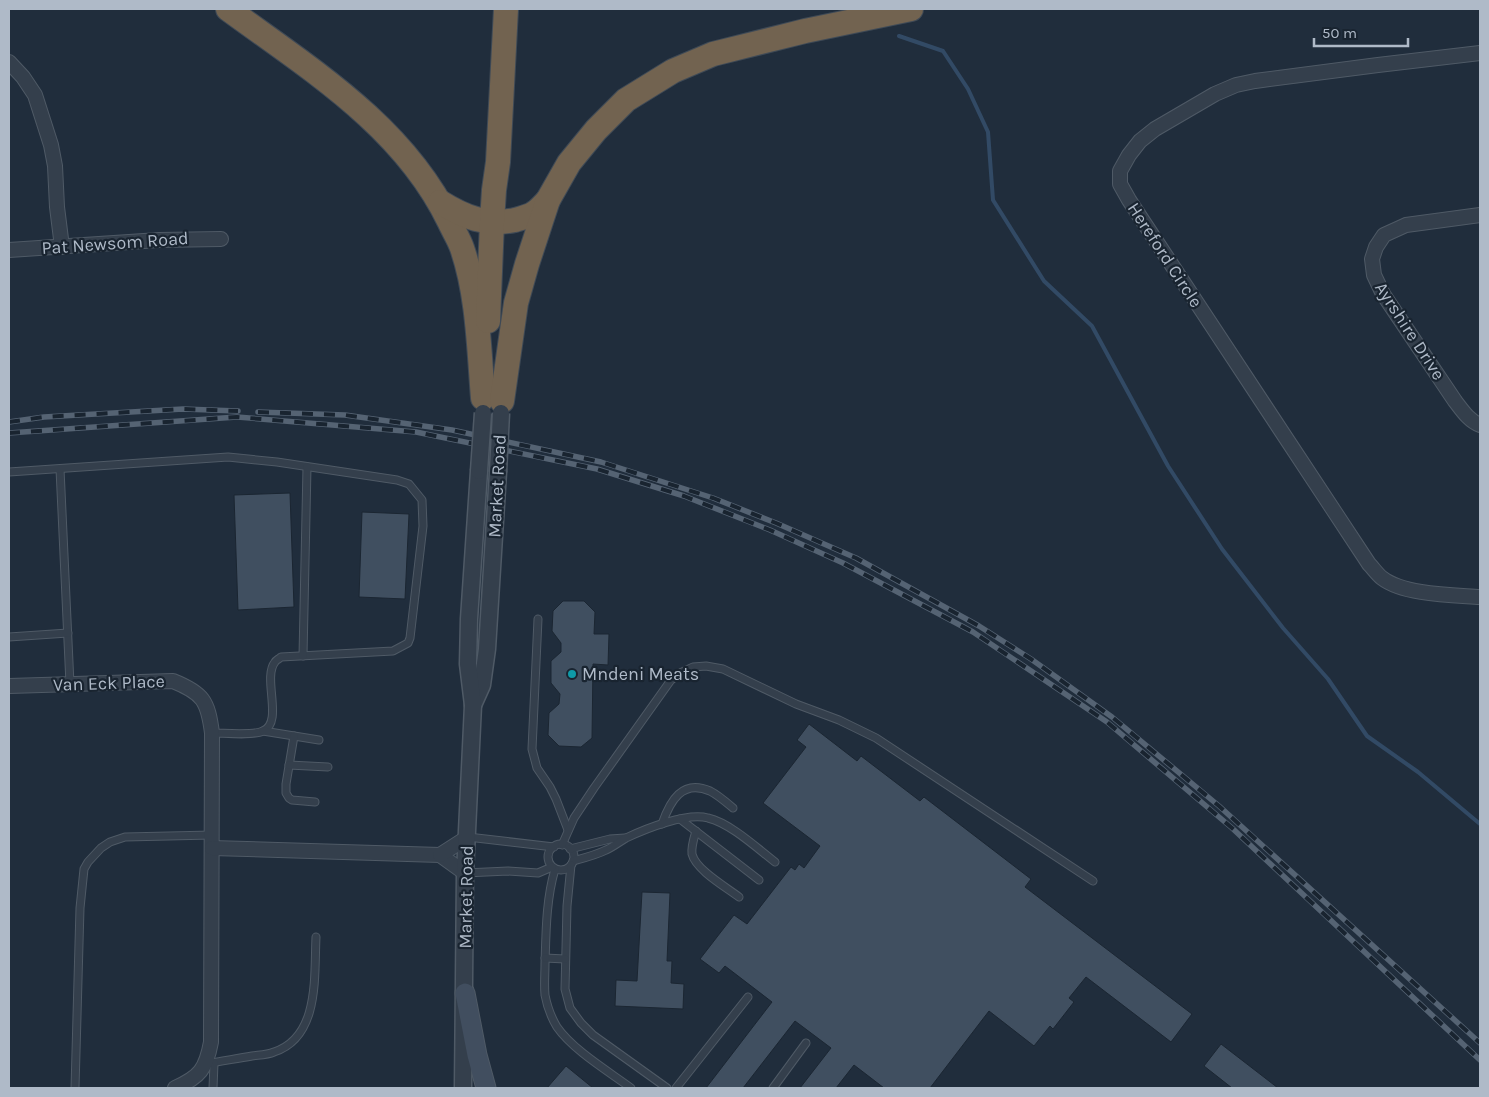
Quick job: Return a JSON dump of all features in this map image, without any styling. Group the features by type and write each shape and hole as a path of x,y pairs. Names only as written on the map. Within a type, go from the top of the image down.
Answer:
{"highway":[{"path":"228,9 336,88 378,124 412,160 440,202 462,248 473,293 479,339 492,406"},
{"path":"492,406 516,303 548,200 569,163 626,100 673,71 713,54 805,31 911,9"},
{"path":"498,222 507,204 510,164 511,12"},
{"path":"492,406 498,222 494,190 511,12"},
{"path":"440,202 456,212 474,219 498,222 533,214 548,200"}],"main road":[{"path":"464,994 486,1088"}],"street":[{"name":"Hereford Circle","path":"1480,53 1236,85 1215,94 1155,129 1140,141 1120,171 1120,184 1368,564 1382,578 1401,587 1423,592 1480,597"},
{"path":"9,62 23,77 35,95 51,146 55,166 57,207 62,247"},
{"name":"Ayrshire Drive","path":"1480,215 1406,224 1384,235 1376,247 1372,259 1374,275 1383,294 1455,401 1475,423 1480,425"},
{"name":"Pat Newsom Road","path":"9,250 159,240 221,239"},
{"name":"Market Road","path":"463,1088 465,873 473,705 468,664 469,619 480,471 492,406"},
{"name":"Market Road","path":"473,705 482,685 487,649 498,472 492,406"},
{"name":"Van Eck Place","path":"9,686 173,681 191,688 203,699 210,714 212,733 210,1063"},
{"path":"440,855 468,837"},
{"path":"212,841 440,855 465,873"},
{"path":"175,1088 189,1082 210,1063"}],"lane":[{"path":"9,472 228,458 277,462 398,480 409,484 422,500 423,526 408,643 393,651 281,657 274,662 271,670 272,718 269,727 256,733 212,733"},
{"path":"303,656 307,467"},
{"path":"60,469 70,684"},
{"path":"538,618 532,748 537,768 556,798 568,830"},
{"path":"9,637 68,633"},
{"path":"562,845 568,830 594,788 671,680 693,667 706,666 723,668 796,704 839,720 876,738 1093,882"},
{"path":"263,731 319,740"},
{"path":"294,736 286,793 292,800 315,802"},
{"path":"289,765 328,768"},
{"path":"662,824 668,807 675,797 682,791 691,788 700,788 712,792 733,808"},
{"path":"465,873 538,873 554,868 564,870 572,863 605,851 626,838 662,824 698,816 708,818 730,828 775,862"},
{"path":"680,819 759,880"},
{"path":"696,831 692,843 695,861 701,868 739,897"},
{"path":"468,837 554,847 562,845 570,848 602,840 626,838"},
{"path":"75,1088 80,908 84,870 88,862 101,848 110,842 125,838 212,841"},
{"path":"554,847 548,854 548,858 554,868 547,904 545,992 548,1007 557,1027 565,1036 581,1051 631,1088"},
{"path":"570,848 572,863 567,906 565,959 565,989 570,1008 593,1035 667,1088"},
{"path":"213,1088 210,1063 273,1053 294,1041 303,1030 312,1006 316,937"},
{"path":"545,958 565,959"},
{"path":"676,1088 748,997"},
{"path":"773,1088 806,1043"}],"building":[{"path":"290,493 294,607 238,610 234,495"},
{"path":"362,512 409,514 405,599 359,597"},
{"name":"Mndeni Meats","path":"563,601 584,601 595,612 594,634 609,634 608,665 593,664 592,738 581,747 559,746 548,735 549,713 559,704 560,694 551,683 551,661 561,652 561,643 552,631 553,611"},
{"path":"809,724 857,761 861,756 920,801 924,797 1031,879 1025,887 1192,1014 1171,1042 1086,977 1069,998 1074,1002 1053,1029 1050,1026 1034,1046 989,1011 930,1088 884,1088 854,1065 836,1088 800,1088 831,1048 795,1021 743,1088 706,1088 772,1002 725,966 719,973 700,959 734,915 747,924 791,867 795,870 799,864 804,868 820,846 763,803 806,747 797,740"},
{"path":"642,892 670,893 667,961 672,961 671,983 684,984 683,1009 615,1006 616,980 637,981"},
{"path":"1221,1044 1278,1088 1232,1088 1204,1066"},
{"path":"566,1066 593,1088 547,1088"}],"waterway":[{"path":"899,36 943,51 968,89 988,132 993,200 1044,281 1092,326 1168,466 1222,549 1283,628 1328,679 1367,736 1418,772 1480,824"}],"railway":[{"path":"9,422 44,417 183,409 238,411"},
{"path":"258,412 345,415 452,430 601,462 713,498 856,558 979,626 1031,659 1112,717 1219,806 1480,1043"},
{"path":"9,433 237,417 416,432 597,469 684,496 770,530 843,563 973,632 1107,722 1232,828 1480,1060"}],"place":[{"name":"Mndeni Meats","path":"572,674"}]}
